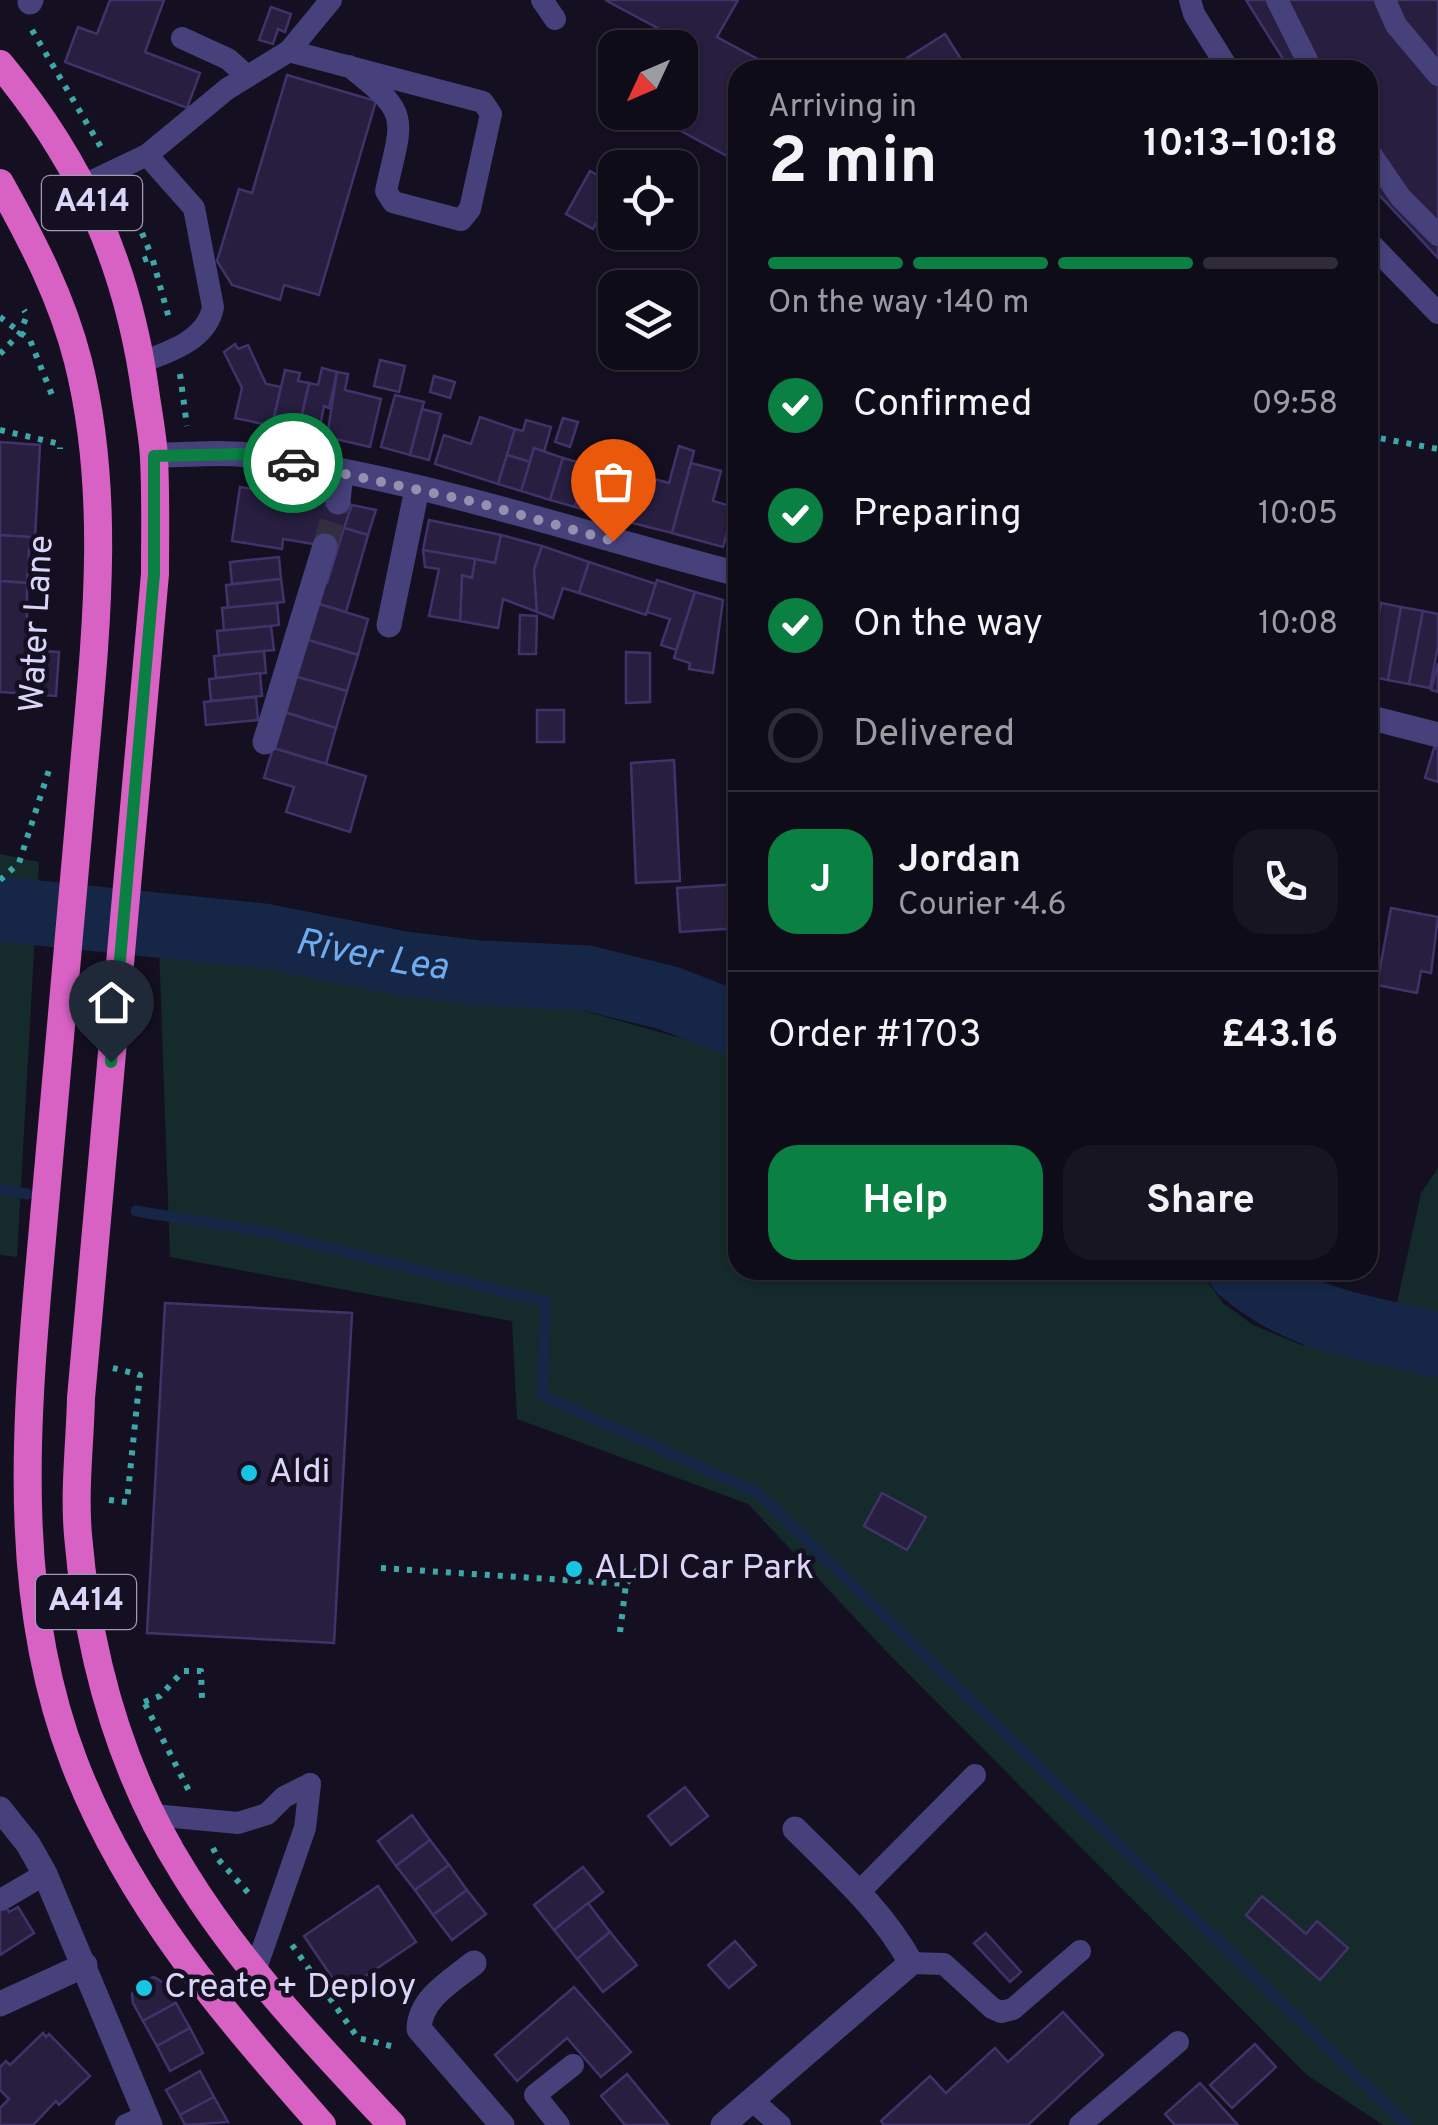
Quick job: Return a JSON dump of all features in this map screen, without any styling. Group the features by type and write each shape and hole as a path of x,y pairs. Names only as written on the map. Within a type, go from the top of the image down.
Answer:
{"highway":[{"name":"A414","path":"0,64 60,143 84,185 119,268 142,362 154,456 154,574 81,1398 77,1531 101,1684 124,1751 182,1872 254,1971 392,2125"},
{"name":"A414","path":"0,183 33,242 67,327 80,374 94,469 98,558 29,1388 26,1521 36,1616 50,1685 73,1760 100,1824 135,1888 176,1951 232,2023 322,2125"}],"street":[{"path":"154,456 242,454 342,471 475,502 728,571"},
{"path":"338,502 342,471"},
{"path":"389,626 417,490"},
{"path":"265,742 324,546"},
{"path":"1378,720 1438,735"},
{"path":"0,1809 28,1844 45,1874 84,1964 141,2122"},
{"path":"723,2125 911,1964 897,1938 859,1892 794,1829"},
{"path":"474,1963 427,2002 419,2029 502,2125"},
{"path":"0,2004 84,1964"}],"lane":[{"path":"84,185 148,155 247,76 290,51 332,0"},
{"path":"1190,0 1194,14 1222,60"},
{"path":"1277,0 1307,60"},
{"path":"1385,0 1396,25 1438,75"},
{"path":"182,38 228,59 247,76"},
{"path":"290,51 350,66 483,102 491,114 470,210 461,220 393,202 386,192 400,127 397,110 350,66"},
{"path":"142,362 176,349 199,333 211,320 213,307 194,208 148,155"},
{"path":"1378,165 1401,198 1438,234"},
{"path":"1378,251 1438,313"},
{"path":"859,1892 975,1775"},
{"path":"153,1814 238,1823 267,1814 284,1796 310,1784 305,1828 254,1971"},
{"path":"1,1900 45,1874"},
{"path":"911,1964 944,1964 1001,2012 1013,2009 1080,1951"},
{"path":"1080,2125 1178,2042"},
{"path":"559,2125 535,2095 572,2064"},
{"path":"752,2100 780,2125"}],"path":[{"path":"0,354 20,333 26,315 19,298"},
{"path":"0,317 30,340 50,396 62,392"},
{"path":"0,430 60,444 62,460"},
{"path":"1378,438 1438,449"},
{"name":"Water Lane","path":"0,880 20,863 52,755"},
{"path":"109,1500 127,1502 140,1375 112,1367 112,1386"},
{"path":"109,1515 110,1481"},
{"path":"620,1632 626,1584 644,1562"},
{"path":"381,1568 626,1584"},
{"path":"144,1702 160,1696 183,1671 201,1671 202,1699"},
{"path":"138,1687 184,1778 218,1859 272,1918 358,2038 397,2048"}],"green space":[{"path":"0,854 39,862 17,1257 0,1255"},
{"path":"159,947 275,961 478,1005 567,1006 716,1048 728,1055 728,1280 1206,1280 1223,1303 1253,1325 1299,1344 1341,1352 1392,1325 1421,1193 1438,1168 1438,2125 1383,2125 1307,2075 886,1651 748,1504 517,1419 512,1321 170,1257"}],"building":[{"path":"110,0 164,0 145,52 200,73 187,108 65,62 78,27 97,34"},
{"path":"605,0 738,0 717,37 760,60 728,60 728,157 679,130 698,130 698,30 661,30"},
{"path":"1246,0 1438,0 1438,258 1378,194 1378,60 1284,60"},
{"path":"271,7 291,14 285,32 278,29 273,44 259,40"},
{"path":"945,34 962,60 904,60"},
{"path":"287,75 376,101 319,295 284,285 280,300 232,285 217,261 239,189 252,193"},
{"path":"590,171 598,175 598,219 593,229 566,214"},
{"path":"235,344 238,349 248,345 266,384 281,387 272,426 235,418 242,388 224,352"},
{"path":"380,360 405,366 399,392 374,386"},
{"path":"322,368 337,372 329,408 324,406 318,436 298,432 309,383 318,385"},
{"path":"285,370 300,373 298,381 309,383 298,432 272,426"},
{"path":"337,372 348,374 345,390 381,399 370,447 327,437"},
{"path":"434,376 455,382 450,398 430,392"},
{"path":"395,395 424,402 410,455 381,447"},
{"path":"422,409 441,414 429,460 410,455"},
{"path":"480,417 515,429 498,484 435,464 444,435 471,444"},
{"path":"563,418 578,422 570,447 555,442"},
{"path":"526,420 551,427 544,452 534,448 530,462 507,455 515,429 523,431"},
{"path":"0,442 40,445 35,538 0,535"},
{"path":"679,446 694,451 672,533 613,518 625,471 669,483"},
{"path":"534,448 563,458 550,500 521,491"},
{"path":"507,455 530,462 521,491 498,484"},
{"path":"563,458 588,465 575,507 550,500"},
{"path":"691,463 721,471 713,501 728,505 723,547 672,533"},
{"path":"588,465 609,471 597,514 575,507"},
{"path":"240,487 352,505 338,548 283,539 282,549 232,541"},
{"path":"352,505 376,510 368,535 344,528"},
{"path":"429,520 501,535 495,563 423,550"},
{"path":"344,528 368,535 346,612 316,603 322,582 327,583"},
{"path":"0,535 30,537 27,583 0,581"},
{"path":"501,535 542,546 534,570 537,612 503,599 498,628 460,621 462,575 472,578 475,559 495,563"},
{"path":"542,546 589,562 579,593 563,588 553,618 537,612 534,570"},
{"path":"423,550 475,559 472,578 462,575 460,621 429,616 439,569 425,567"},
{"path":"279,557 281,579 232,584 230,562"},
{"path":"589,562 656,584 646,615 579,593"},
{"path":"281,579 284,602 228,608 226,585"},
{"path":"657,580 695,592 676,650 661,645 670,619 647,612"},
{"path":"0,581 27,583 27,650 59,652 56,696 0,692"},
{"path":"695,592 723,600 713,673 689,669 690,663 674,658"},
{"path":"277,603 279,625 224,631 222,608"},
{"path":"316,603 368,619 358,655 305,639"},
{"path":"1381,603 1401,607 1388,680 1378,678"},
{"path":"1401,607 1423,611 1409,684 1388,680"},
{"path":"1423,611 1438,614 1438,646 1430,688 1409,684"},
{"path":"520,615 537,616 536,654 519,654"},
{"path":"271,626 274,650 219,655 217,631"},
{"path":"305,639 358,655 347,691 294,676"},
{"path":"264,651 266,673 216,678 214,656"},
{"path":"626,652 650,653 650,702 626,703"},
{"path":"1438,663 1438,692 1431,690"},
{"path":"260,673 262,696 211,701 209,679"},
{"path":"294,676 347,691 336,728 284,712"},
{"path":"256,697 258,720 206,725 204,702"},
{"path":"537,710 564,710 564,742 537,742"},
{"path":"284,712 336,728 326,764 273,748"},
{"path":"273,748 366,776 350,832 286,812 294,787 264,778"},
{"path":"1434,748 1438,749 1438,782 1425,778"},
{"path":"674,760 680,881 636,883 631,763"},
{"path":"728,885 728,929 680,932 677,888"},
{"path":"1391,908 1438,917 1431,973 1421,971 1417,993 1378,985"},
{"name":"Aldi","path":"165,1303 352,1313 334,1643 147,1633"},
{"path":"882,1493 926,1517 907,1550 864,1526"},
{"path":"685,1787 708,1816 671,1845 648,1816"},
{"path":"412,1815 430,1840 396,1866 378,1841"},
{"path":"430,1840 449,1865 415,1890 396,1866"},
{"path":"449,1865 467,1890 433,1915 415,1890"},
{"path":"583,1867 603,1892 554,1930 534,1905"},
{"path":"378,1886 416,1942 342,1992 304,1936"},
{"path":"467,1890 486,1914 452,1940 433,1915"},
{"path":"1262,1896 1306,1934 1317,1921 1348,1948 1320,1980 1246,1915"},
{"path":"0,1898 9,1912 18,1907 34,1933 0,1955"},
{"path":"588,1903 610,1932 577,1959 554,1930"},
{"path":"610,1932 637,1965 603,1992 577,1959"},
{"path":"986,1933 1021,1972 1010,1982 974,1943"},
{"path":"735,1941 756,1965 729,1988 708,1965"},
{"path":"154,1977 167,1985 176,2003 143,2021 132,1994 140,1981"},
{"path":"574,1987 631,2052 601,2077 567,2038 517,2081 495,2055"},
{"path":"176,2003 190,2028 157,2046 143,2021"},
{"path":"1063,2012 1103,2055 1028,2125 884,2125 881,2121 930,2076 946,2093 995,2048 1008,2062"},
{"path":"190,2028 203,2053 170,2071 157,2046"},
{"path":"43,2033 46,2037 49,2034 90,2076 59,2105 56,2101 33,2125 0,2125 0,2108 9,2099 0,2090 0,2067 6,2061 10,2065"},
{"path":"1255,2044 1276,2067 1232,2108 1210,2085"},
{"path":"200,2071 214,2097 180,2115 166,2090"},
{"path":"627,2074 669,2125 625,2125 601,2096"},
{"path":"1200,2083 1238,2125 1175,2125 1165,2114"},
{"path":"214,2097 228,2122 185,2125 180,2115"}],"waterway":[{"name":"River Lea","path":"0,909 264,936 404,964 480,973 587,978 668,998 728,1021"},
{"path":"0,1189 27,1194"},
{"path":"136,1211 266,1232 546,1302 542,1395 758,1493 1407,2125"},
{"name":"River Lea","path":"1253,1280 1310,1312 1438,1345"}],"tunnel":[{"path":"325,546 338,502"}],"way so far":[{"path":"293,463 475,502 613,541"}],"place":[{"name":"Aldi","path":"249,1473"},
{"name":"ALDI Car Park","path":"574,1569"},
{"name":"Create + Deploy","path":"144,1988"}],"route":[{"path":"111,1062 154,574 154,456 242,454 293,463"}]}
